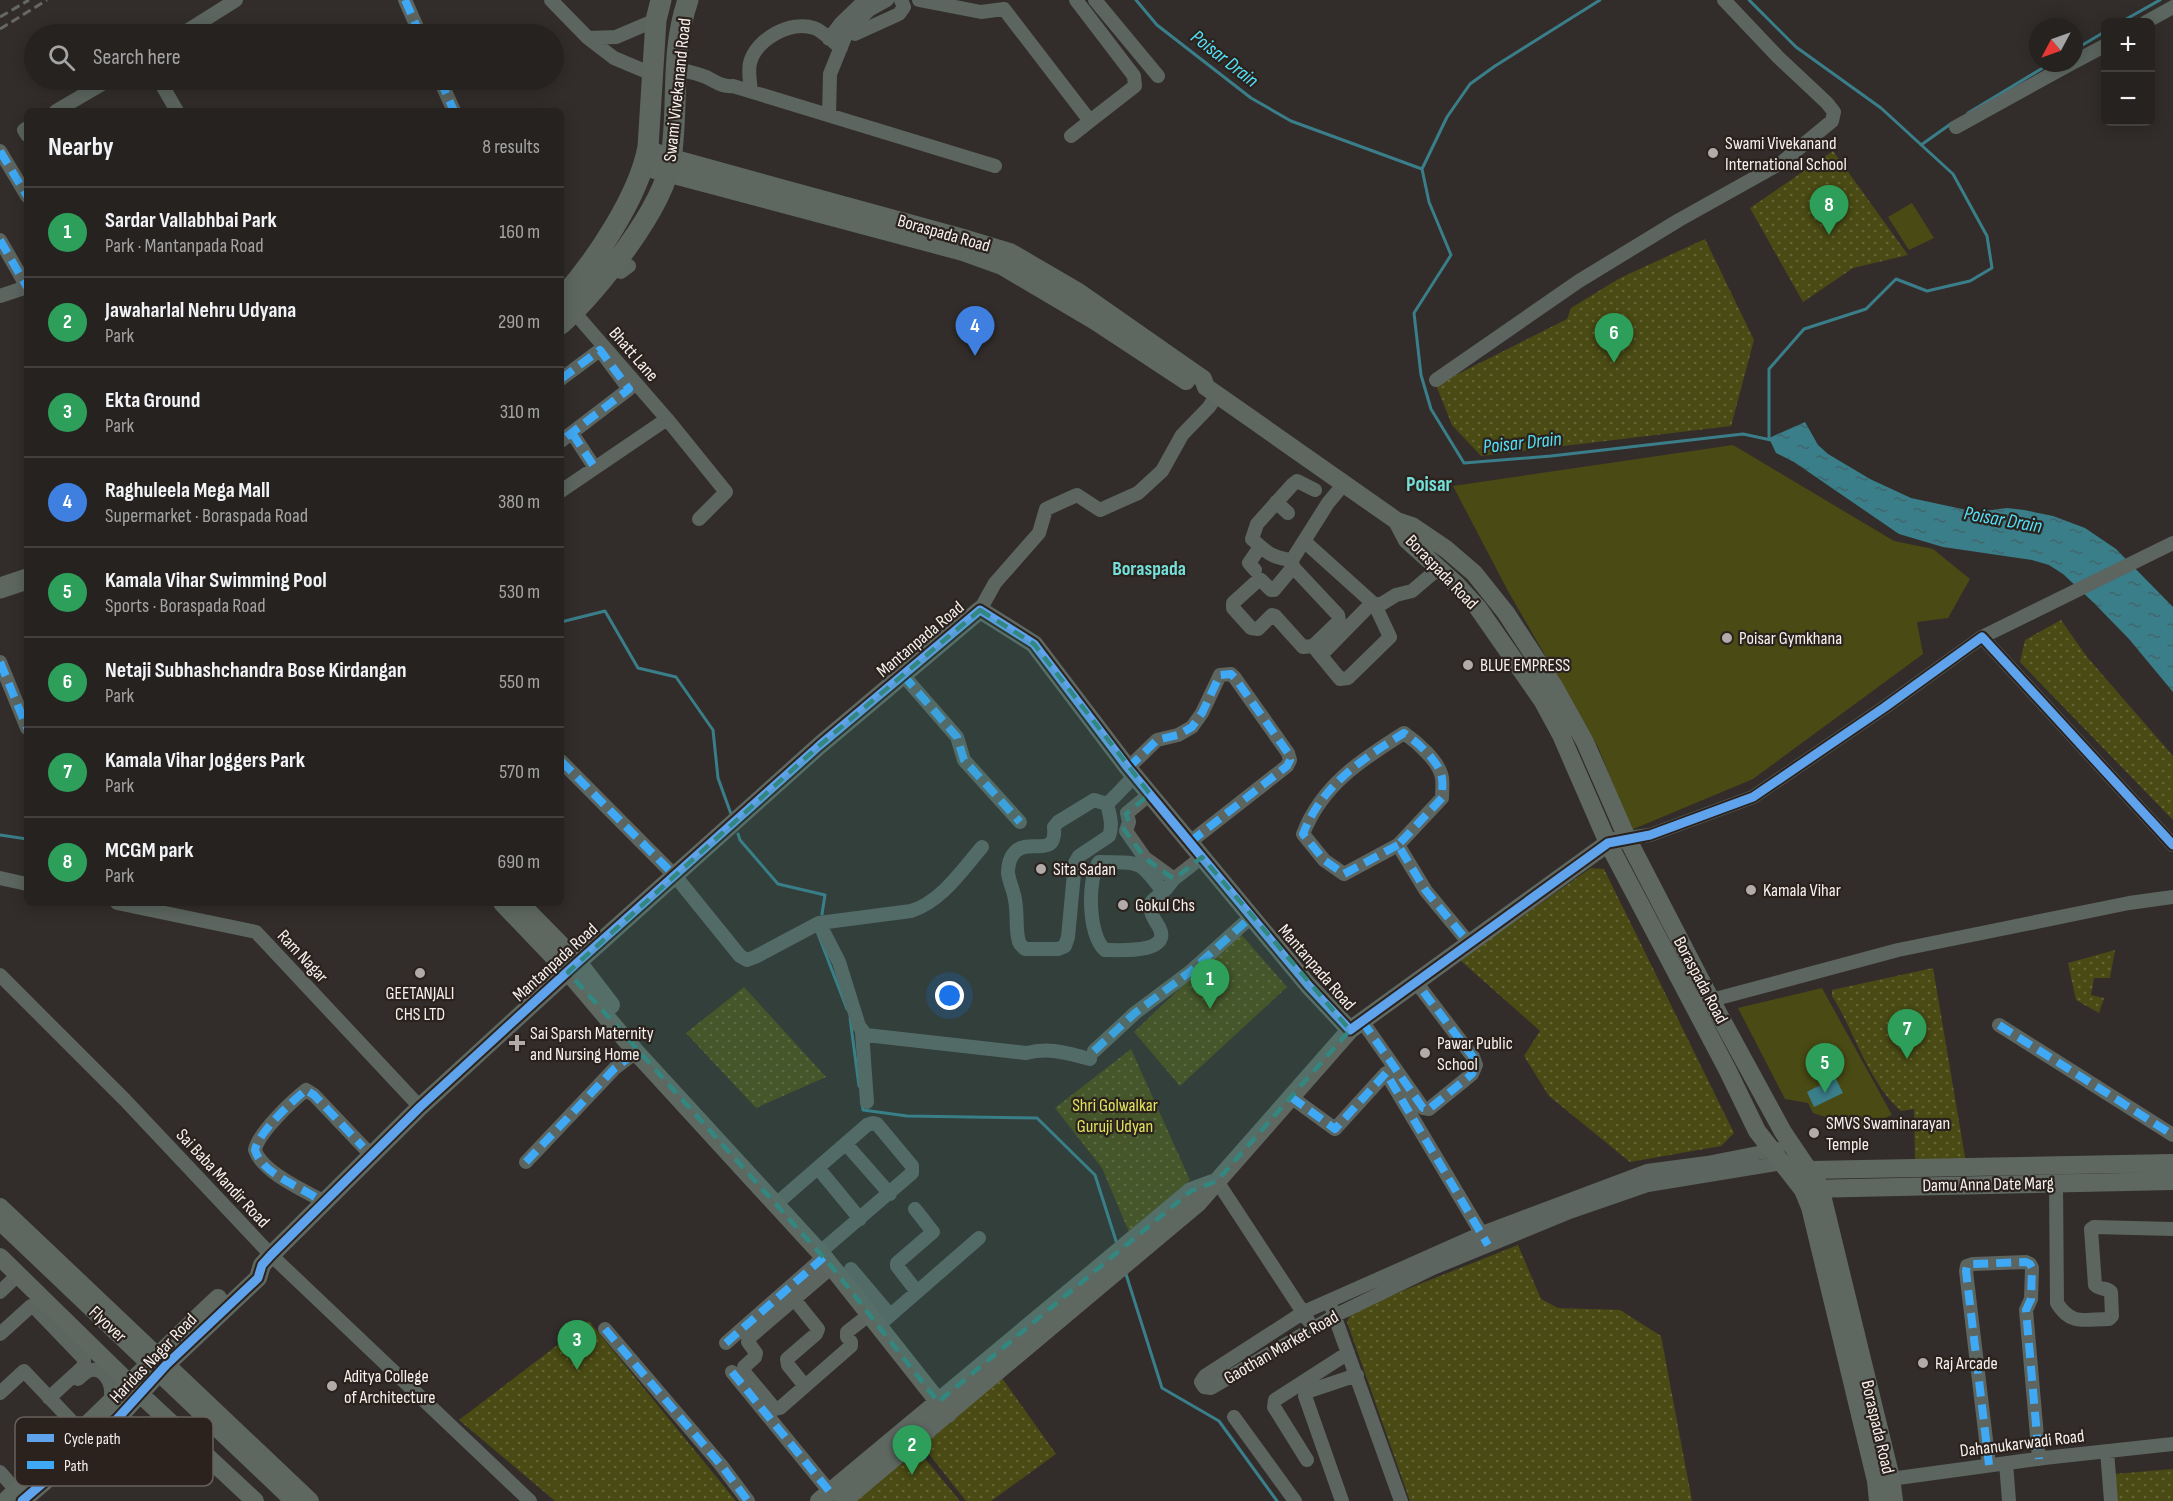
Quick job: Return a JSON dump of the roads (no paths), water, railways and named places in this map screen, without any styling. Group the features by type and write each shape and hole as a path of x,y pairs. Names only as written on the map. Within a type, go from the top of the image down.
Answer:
{"main road":[{"name":"Swami Vivekanand Road","path":"565,312 620,267 670,166 676,68 686,6"},
{"name":"Swami Vivekanand Road","path":"565,312 594,256 613,228 646,157 658,8"},
{"path":"1,596 24,581"},
{"path":"1,596 24,593"}],"street":[{"path":"198,24 236,0"},
{"path":"405,0 416,24"},
{"path":"551,0 588,38 614,58 652,75"},
{"path":"829,39 840,22 865,0"},
{"path":"829,115 830,74 847,32 869,10 887,0"},
{"path":"855,34 899,14 904,7 901,0"},
{"path":"919,0 981,12 1007,5 1090,121"},
{"path":"1071,136 1134,86 1134,76 1076,0"},
{"path":"1095,0 1158,76"},
{"path":"1436,380 1579,281 1781,162 1832,121 1834,112 1827,103 1778,57 1724,0"},
{"path":"588,38 616,37 658,8"},
{"path":"2154,18 2173,8"},
{"path":"751,91 749,65 759,45 768,37 800,27 815,28 841,48"},
{"path":"2083,57 2101,48"},
{"path":"676,68 711,79 727,87 733,86 751,91 996,166"},
{"path":"1956,127 2055,72"},
{"path":"61,108 92,90"},
{"path":"165,90 175,108"},
{"path":"445,90 453,108"},
{"name":"Boraspada Road","path":"646,157 649,150 670,166 967,238 1010,252 1077,291 1117,318 1203,379 1212,391 1343,485 1397,521 1412,526 1446,549 1474,573 1497,601 1555,688 1585,742 1627,838 1711,1000 1783,1132 1802,1158 1889,1501"},
{"path":"0,151 24,190"},
{"path":"0,240 24,290"},
{"path":"0,296 24,292"},
{"name":"Bhatt Lane","path":"565,312 667,419 726,492 699,519"},
{"path":"564,377 600,350 629,389 566,437 595,468"},
{"path":"980,610 995,583 1039,533 1047,509 1077,495 1100,510 1138,493 1162,471 1182,435 1209,407 1212,391"},
{"path":"564,488 667,419"},
{"path":"1315,490 1297,481 1257,524 1252,539 1276,558 1293,564 1338,615 1339,621 1317,651"},
{"path":"1304,541 1375,605 1390,636 1348,678 1340,679 1317,651 1304,646 1275,616 1272,615 1258,629 1251,628 1233,608 1233,603 1261,580 1271,590 1274,590 1293,564 1304,541 1328,503 1343,485"},
{"path":"1276,502 1288,513"},
{"name":"Boraspada Road","path":"1397,521 1407,540 1439,568 1481,613 1542,700 1561,735 1608,843 1757,1131 1782,1163 1811,1189"},
{"path":"1627,838 1650,835 1753,796 1885,707 1982,637 2173,543"},
{"path":"1255,570 1249,560 1260,547"},
{"path":"1317,651 1368,607 1412,591 1439,568"},
{"path":"1481,613 1497,601"},
{"name":"Mantanpada Road","path":"267,1260 320,1199 367,1151 420,1107 820,745 980,610 1034,644 1138,780 1308,985 1356,1026 1608,843 1627,838"},
{"path":"1982,637 2173,845"},
{"path":"0,662 24,721"},
{"path":"1174,879 1146,858 1126,831 1129,822 1126,816 1138,780 1157,740 1178,735 1192,727 1202,713 1220,675 1231,674 1288,753 1290,760 1287,766 1190,842"},
{"path":"903,675 957,736 964,760 1020,822"},
{"path":"1404,733 1432,758 1442,775 1442,798 1398,845 1344,874 1324,860 1303,834 1311,814 1341,776 1404,733"},
{"path":"564,764 676,877 740,956 747,960 819,923 911,911 924,907 982,847"},
{"path":"1111,801 1109,836 1078,856 1075,863 1068,937 1065,946 1058,949 1025,949 1020,944 1015,901 1008,874 1009,861 1016,850 1027,846 1047,846 1052,843 1055,835 1054,827 1058,822 1094,800 1111,801 1121,796 1138,780"},
{"path":"1398,845 1426,891 1469,944"},
{"path":"1163,892 1146,868 1140,865 1100,862 1094,869 1092,894 1093,927 1099,945 1105,950 1152,948 1161,936 1151,916 1150,908 1154,898 1163,892 1174,879 1202,857"},
{"path":"0,878 24,883"},
{"path":"1692,1005 1898,950 2129,903 2173,897"},
{"name":"Ram Nagar","path":"131,906 256,932 420,1107"},
{"path":"505,906 599,992 783,1198 882,1316 946,1405"},
{"path":"522,906 573,967 636,1052 839,1262"},
{"path":"862,1032 875,1037 1026,1053 1041,1049 1092,1055 1135,1013 1191,971 1251,917"},
{"path":"819,923 839,962 862,1032 867,1102"},
{"name":"Sai Baba Mandir Road","path":"0,975 125,1100 267,1260 530,1501"},
{"path":"732,1372 831,1498 1129,1252 1198,1203 1356,1026 1423,1108 1429,1109 1472,1074 1476,1065 1473,1057 1416,982"},
{"path":"1999,1025 2173,1135"},
{"path":"526,1162 615,1068 636,1052"},
{"path":"1291,1097 1335,1129 1386,1072 1485,1239"},
{"path":"320,1199 268,1168 257,1157 255,1146 286,1109 306,1090 367,1151"},
{"path":"783,1198 867,1125 873,1123 877,1124 912,1166 909,1178 860,1219 839,1262 748,1338 748,1342 756,1353 755,1357 744,1367 744,1372 775,1409 780,1408 851,1346 847,1332 882,1316 917,1292 979,1238"},
{"path":"846,1144 890,1194"},
{"name":"Gaothan Market Road","path":"1485,1239 1433,1268 1312,1328 1211,1388 1204,1387 1201,1382 1205,1376 1304,1312 1485,1239 1543,1216 1609,1192 1648,1185 1697,1170 1782,1163 1802,1158"},
{"name":"Gaothan Market Road","path":"1782,1163 1802,1158"},
{"name":"Damu Anna Date Marg","path":"1802,1158 2056,1183 2173,1181"},
{"name":"Damu Anna Date Marg","path":"1811,1189 2173,1163"},
{"path":"818,1168 860,1219"},
{"path":"1217,1181 1304,1312 1312,1328"},
{"path":"2056,1183 2057,1303 2063,1313 2072,1320 2112,1316 2111,1292 2108,1289 2097,1287 2094,1282 2091,1229 2094,1227 2173,1229"},
{"path":"0,1207 310,1501"},
{"path":"915,1209 933,1232 897,1263 897,1266 917,1292"},
{"name":"Flyover","path":"0,1221 206,1417"},
{"name":"Flyover","path":"0,1237 188,1417"},
{"path":"0,1257 165,1417"},
{"name":"Haridas Nagar Road","path":"98,1417 135,1389 250,1269 267,1260"},
{"path":"726,1343 839,1262"},
{"path":"1989,1465 1966,1271 1967,1266 1973,1264 2026,1262 2032,1268 2031,1299 2026,1310 2039,1458"},
{"path":"0,1292 18,1275"},
{"path":"794,1299 818,1329 816,1335 787,1359 788,1365 805,1386"},
{"path":"1329,1302 1336,1315 1401,1501"},
{"path":"0,1334 31,1306 84,1359 84,1366 49,1398"},
{"path":"605,1329 721,1465 748,1501"},
{"path":"1307,1460 1274,1407 1275,1400 1348,1353"},
{"path":"0,1394 24,1371 49,1398 71,1417"},
{"path":"76,1417 63,1398 65,1391 87,1371 101,1372 110,1381 111,1394"},
{"path":"1342,1501 1305,1396 1306,1392 1357,1375"},
{"name":"Haridas Nagar Road","path":"118,1417 135,1389"},
{"path":"1233,1417 1295,1501"},
{"name":"Flyover","path":"213,1424 294,1501"},
{"name":"Flyover","path":"213,1441 276,1501"},
{"name":"Dahanukarwadi Road","path":"1883,1480 2039,1458 2173,1444"},
{"path":"2107,1451 2112,1501"},
{"path":"213,1462 255,1501"},
{"path":"2006,1463 2009,1501"},
{"path":"0,1472 19,1499"},
{"name":"Haridas Nagar Road","path":"19,1499 31,1486"},
{"name":"Haridas Nagar Road","path":"19,1499 35,1486"}],"water":[{"path":"1805,422 1818,445 1828,454 1870,479 1911,498 1976,512 2007,508 2053,516 2085,528 2116,549 2173,607 2173,692 2129,639 2093,602 2063,574 2049,565 2032,560 1943,547 1899,534 1794,462 1776,453 1769,438"},
{"path":"1835,1077 1843,1093 1814,1107 1807,1092"}],"waterway":[{"name":"Poisar Drain","path":"1136,0 1157,25 1251,98 1291,121 1422,169 1429,202 1451,255 1414,313 1421,375 1431,409 1464,463 1551,456 1743,434 1771,440"},
{"path":"1422,169 1447,117 1470,84 1600,0"},
{"path":"1749,0 1796,47 1881,108 1953,174 1987,236 1992,268 1970,281 1927,291 1896,279 1866,309 1804,329 1769,369 1769,438"},
{"path":"2128,18 2160,0"},
{"path":"2083,45 2101,34"},
{"path":"1968,113 2036,72"},
{"path":"1921,145 1952,123"},
{"path":"564,621 605,611 638,668 676,677 713,730 718,778 731,814"},
{"path":"738,834 740,840 778,884 825,895 822,914"},
{"path":"0,835 24,839"},
{"path":"818,934 847,1009"},
{"path":"850,1018 859,1086"},
{"path":"862,1104 863,1110 907,1116 1037,1118 1095,1175 1117,1244"},
{"path":"1125,1271 1162,1388 1219,1421 1277,1501"}],"railway":[{"path":"0,17 29,0"},
{"path":"0,29 47,0"}],"place":[{"name":"Swami Vivekanand International School","path":"1713,153"},
{"name":"MCGM park","path":"1829,235"},
{"name":"Raghuleela Mega Mall","path":"975,356"},
{"name":"Netaji Subhashchandra Bose Kirdangan","path":"1614,363"},
{"name":"Poisar Gymkhana","path":"1727,638"},
{"name":"BLUE EMPRESS","path":"1468,665"},
{"name":"Sita Sadan","path":"1041,869"},
{"name":"Kamala Vihar","path":"1751,890"},
{"name":"Gokul Chs","path":"1123,905"},
{"name":"GEETANJALI CHS LTD","path":"420,973"},
{"name":"Sardar Vallabhbai Park","path":"1210,1009"},
{"name":"Sai Sparsh Maternity and Nursing Home","path":"517,1043"},
{"name":"Pawar Public School","path":"1425,1053"},
{"name":"Kamala Vihar Joggers Park","path":"1907,1059"},
{"name":"Kamala Vihar Swimming Pool","path":"1825,1093"},
{"name":"SMVS Swaminarayan Temple","path":"1814,1133"},
{"name":"Raj Arcade","path":"1923,1363"},
{"name":"Ekta Ground","path":"577,1370"},
{"name":"Aditya College of Architecture","path":"332,1386"},
{"name":"Jawaharlal Nehru Udyana","path":"912,1475"}],"district":[{"name":"Poisar","path":"1429,484"},
{"name":"Boraspada","path":"1149,568"}],"park label":[{"name":"Shri Golwalkar Guruji Udyan","path":"1115,1115"}]}
